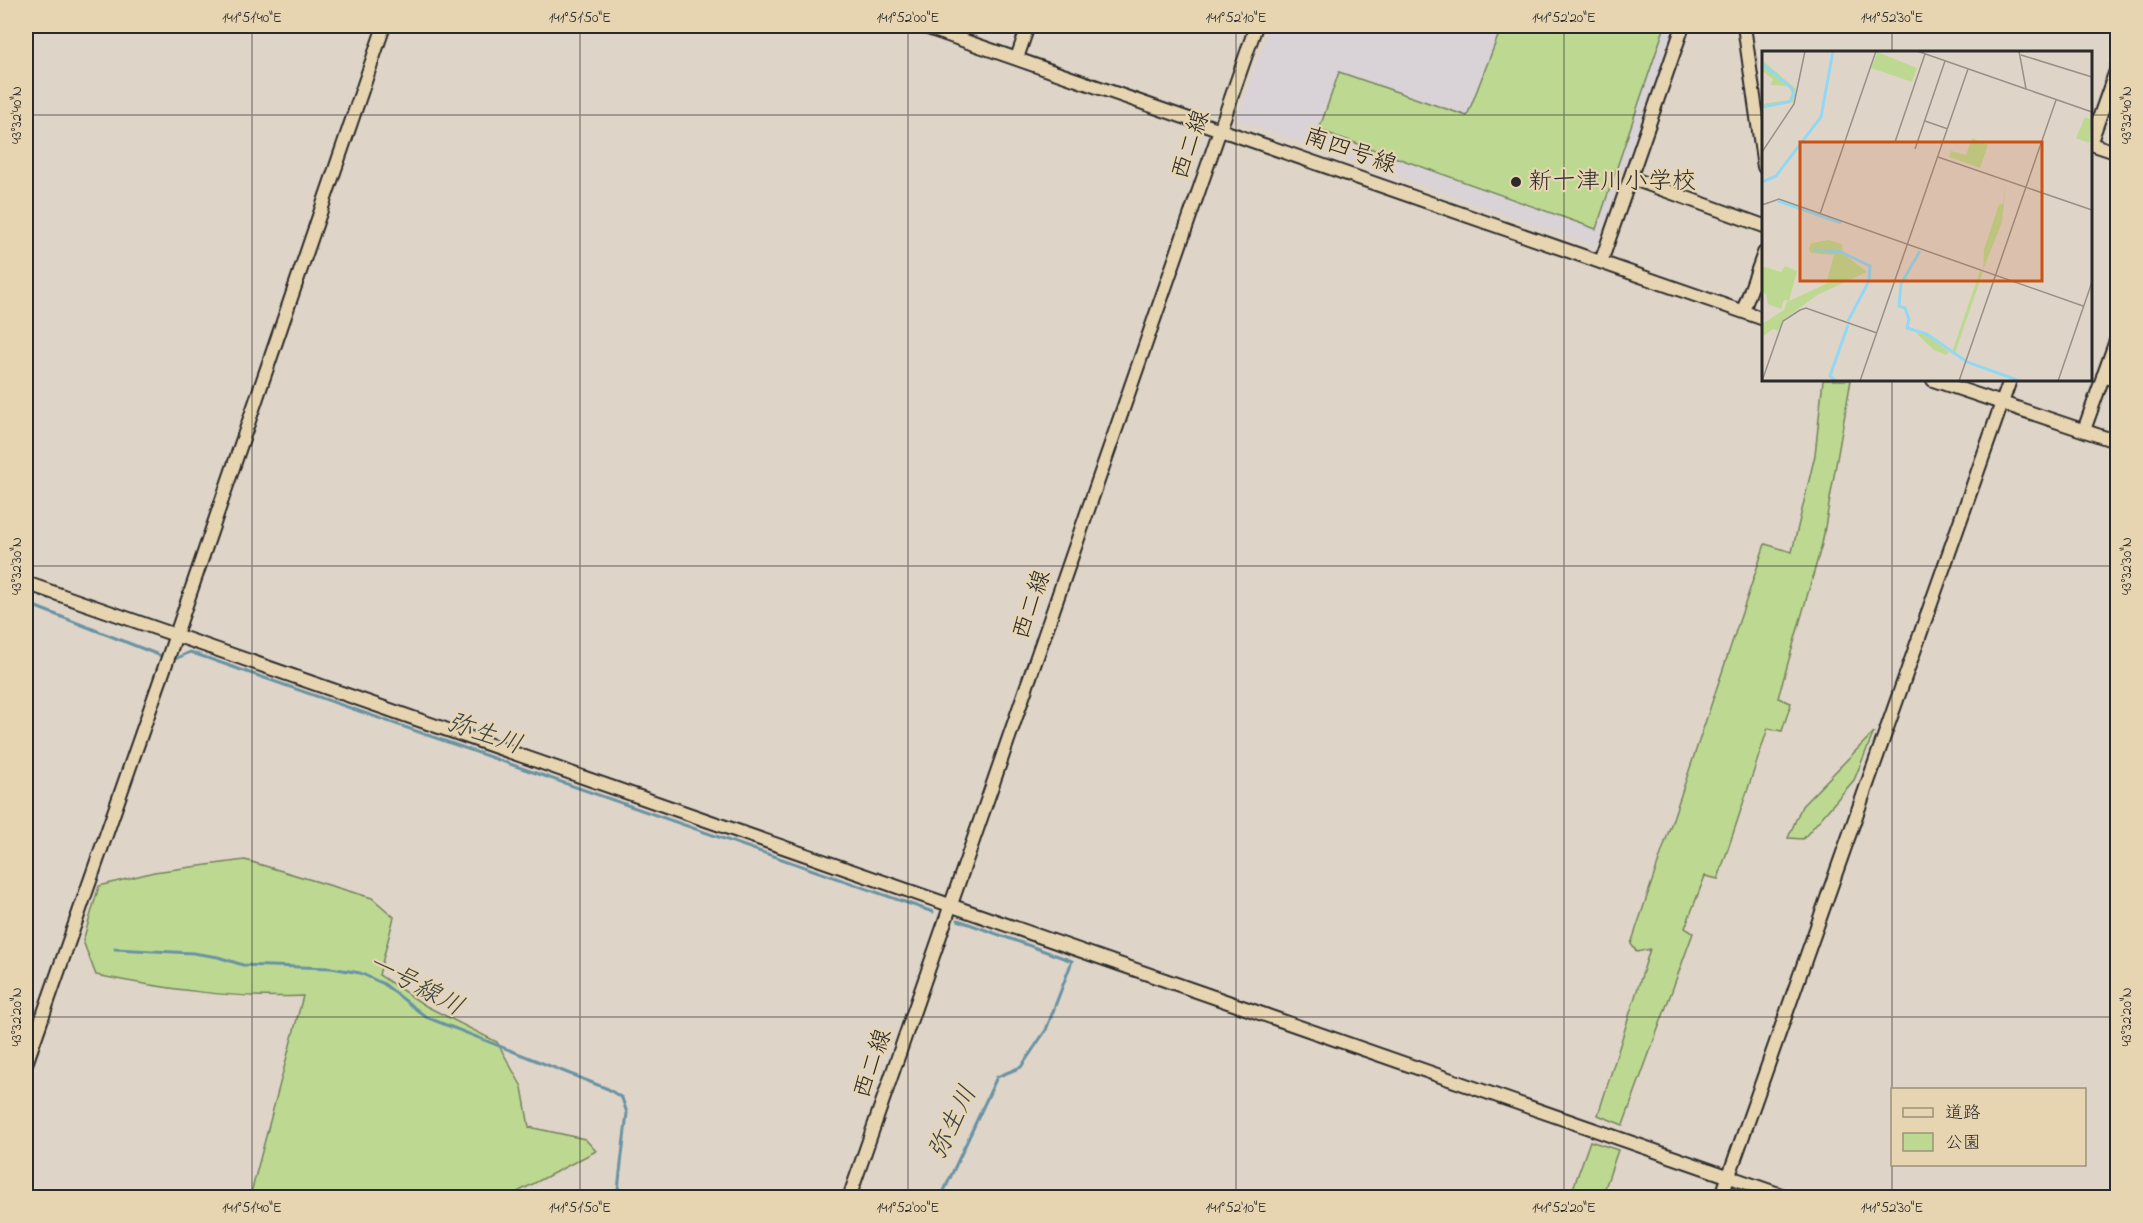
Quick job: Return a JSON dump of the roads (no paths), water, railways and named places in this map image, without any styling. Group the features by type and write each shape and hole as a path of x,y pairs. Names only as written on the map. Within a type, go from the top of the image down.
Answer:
{"street":[{"path":"26,1064 176,635 384,26"},
{"name":"南四号線","path":"922,26 1762,317"},
{"path":"1017,58 1028,26"},
{"name":"西二線","path":"849,1197 1256,26"},
{"path":"1601,262 1683,26"},
{"path":"1744,26 1762,153"},
{"path":"2092,141 2118,65"},
{"path":"2092,144 2118,153"},
{"path":"1631,178 1762,224"},
{"path":"1743,311 1762,259"},
{"path":"2084,430 2118,335"},
{"path":"2103,376 2118,381"},
{"path":"1937,381 2118,442"},
{"path":"1721,1197 2010,381"},
{"path":"26,583 1790,1197"}],"waterway":[{"name":"弥生川","path":"26,603 164,657"},
{"name":"弥生川","path":"173,660 190,652 933,912"},
{"name":"弥生川","path":"938,1198 943,1193 997,1077 1021,1067 1046,1030 1072,961 958,920"},
{"name":"一号線川","path":"115,949 193,953 218,957 243,965 331,968 360,973 384,984 426,1017 608,1089 622,1098 627,1113 617,1198"}],"place":[{"name":"新十津川小学校","path":"1516,182"}]}
